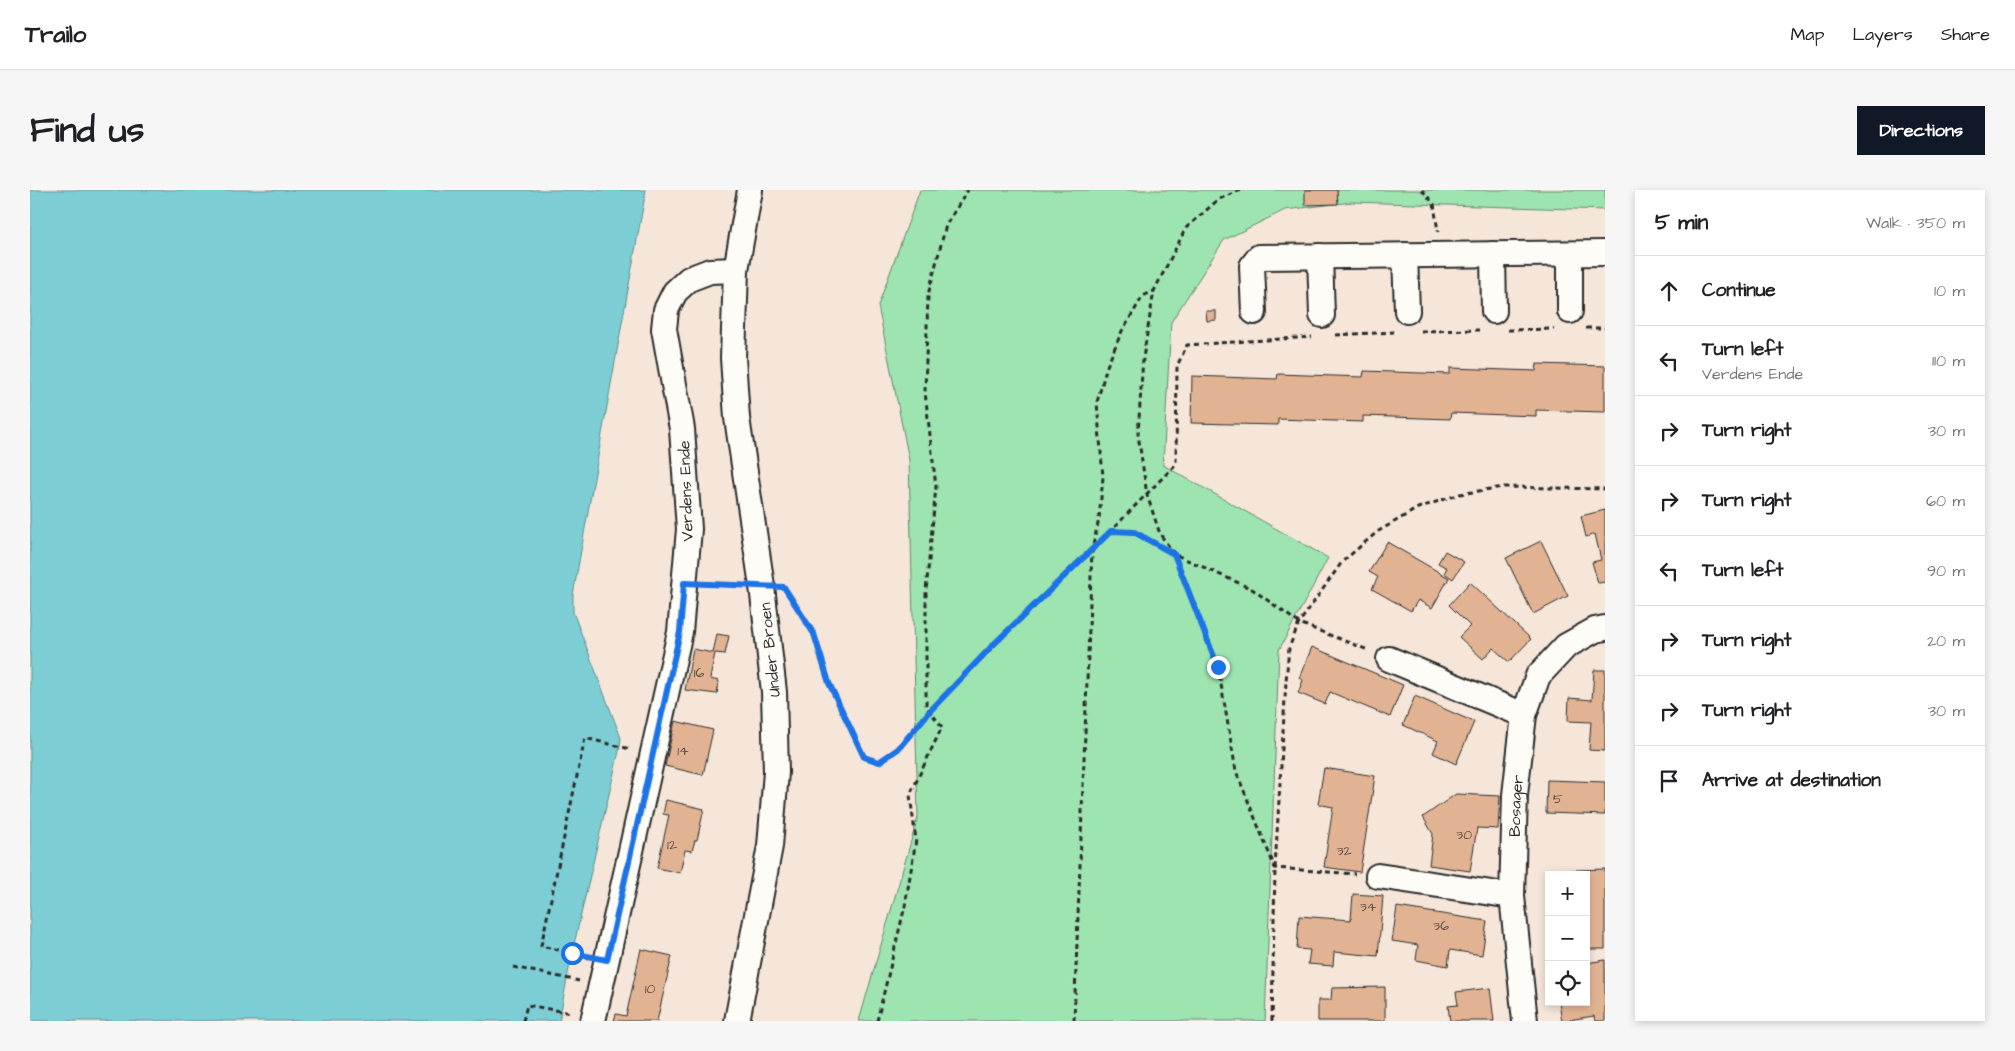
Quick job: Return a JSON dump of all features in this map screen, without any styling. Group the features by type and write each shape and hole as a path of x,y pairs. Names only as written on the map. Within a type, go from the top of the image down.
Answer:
{"street":[{"name":"Under Broen","path":"737,1021 770,846 776,772 774,692 762,586 736,418 733,358 736,270 750,190"},
{"path":"1492,254 1493,324"},
{"path":"1570,254 1576,320"},
{"path":"1254,312 1252,266 1259,257 1605,254"},
{"path":"1405,255 1412,321"},
{"path":"1320,256 1324,329"},
{"name":"Verdens Ende","path":"594,1019 680,632 689,529 683,438 664,329 666,310 675,292 689,279 710,271 736,270"},
{"name":"Bosager","path":"1525,1021 1512,896 1514,795 1524,715 1538,676 1566,646 1594,630 1605,628"},
{"path":"1389,659 1524,715"},
{"path":"1378,876 1512,896"}],"path":[{"path":"877,1021 905,906 916,840 910,794 942,727 926,706 926,591 936,487 925,392 928,295 946,225 968,190"},
{"path":"1241,190 1219,199 1186,228 1154,291 1143,358 1138,434 1147,495 1160,534 1174,554 1218,667 1236,772 1275,868"},
{"path":"1422,190 1434,204 1440,254"},
{"path":"1074,1021 1092,550 1099,520 1103,477 1098,402 1106,366 1122,331 1143,296 1154,291"},
{"path":"1576,320 1605,328"},
{"path":"1412,321 1493,324 1555,329"},
{"path":"684,583 784,587 814,634 829,683 864,757 879,762 898,749 930,711 994,644 1092,550 1176,464 1177,366 1187,345 1324,329 1397,332"},
{"path":"1272,1021 1275,868 1286,681 1289,648 1299,623 1342,562 1377,532 1418,508 1460,494 1503,487 1605,489"},
{"path":"1111,531 1134,532 1174,554 1252,589 1299,623 1389,659"},
{"path":"607,960 540,946 585,738 653,753"},
{"path":"1275,868 1378,876"},
{"path":"513,968 572,980"},
{"path":"523,1021 526,1005 594,1019"}],"green space":[{"path":"920,190 1605,190 1605,210 1352,202 1285,210 1224,240 1171,322 1163,465 1328,558 1279,650 1265,1021 859,1021 918,817 909,460 878,306"}],"water":[{"path":"30,190 646,190 573,595 573,612 621,738 572,953 559,1021 30,1021"}],"building":[{"path":"1305,190 1337,190 1338,204 1305,205"},
{"path":"1206,311 1216,311 1216,320 1207,321"},
{"path":"1537,364 1605,366 1605,412 1536,410 1536,416 1451,413 1450,419 1363,416 1363,422 1278,419 1278,425 1191,423 1192,376 1277,379 1278,374 1363,377 1364,371 1450,374 1450,368 1536,371"},
{"path":"1605,510 1605,582 1598,583 1592,562 1601,560 1595,534 1586,537 1581,516"},
{"path":"1541,541 1568,596 1533,614 1506,558"},
{"path":"1387,542 1449,578 1432,608 1418,600 1411,611 1372,589 1378,577 1369,572"},
{"path":"1445,551 1464,562 1453,579 1444,573 1447,568 1438,563"},
{"path":"1470,582 1531,639 1509,662 1493,648 1483,659 1459,637 1470,626 1449,605"},
{"path":"717,634 729,636 725,654 715,653 710,679 719,681 717,694 685,690 693,649 713,653"},
{"path":"1312,647 1403,685 1390,717 1330,692 1325,704 1298,693 1303,680 1299,678"},
{"path":"1594,670 1605,670 1605,751 1589,750 1591,722 1568,721 1569,698 1592,700"},
{"path":"1415,696 1474,722 1456,764 1433,753 1438,741 1403,725"},
{"path":"675,721 713,730 703,775 665,766"},
{"path":"1324,768 1375,776 1360,872 1324,867 1333,807 1318,804"},
{"path":"1547,780 1605,782 1605,815 1546,813"},
{"path":"1456,794 1500,796 1498,829 1477,828 1470,871 1429,865 1433,834 1423,817"},
{"path":"666,800 704,809 697,840 695,840 692,851 685,850 680,873 657,868 669,815 663,814"},
{"path":"1605,869 1605,949 1590,949 1590,871 1549,871"},
{"path":"1353,894 1383,896 1378,956 1334,952 1333,966 1308,964 1310,950 1297,949 1299,916 1351,920"},
{"path":"1397,907 1487,921 1482,955 1450,950 1448,966 1416,960 1418,945 1392,941"},
{"path":"641,949 672,956 657,1021 614,1021 616,1014 626,1016"},
{"path":"1605,960 1605,1021 1595,1021 1594,1016 1562,1021 1560,1006 1590,1006 1590,962"},
{"path":"1385,987 1385,1021 1318,1021 1318,1000 1331,1000 1332,988"},
{"path":"1490,988 1494,1021 1450,1021 1448,1006 1458,1005 1456,992"}],"route":[{"path":"572,953 607,960 680,632 684,583 784,587 814,634 829,683 864,757 879,762 898,749 930,711 994,644 1111,531 1134,532 1174,554 1218,667"}]}
